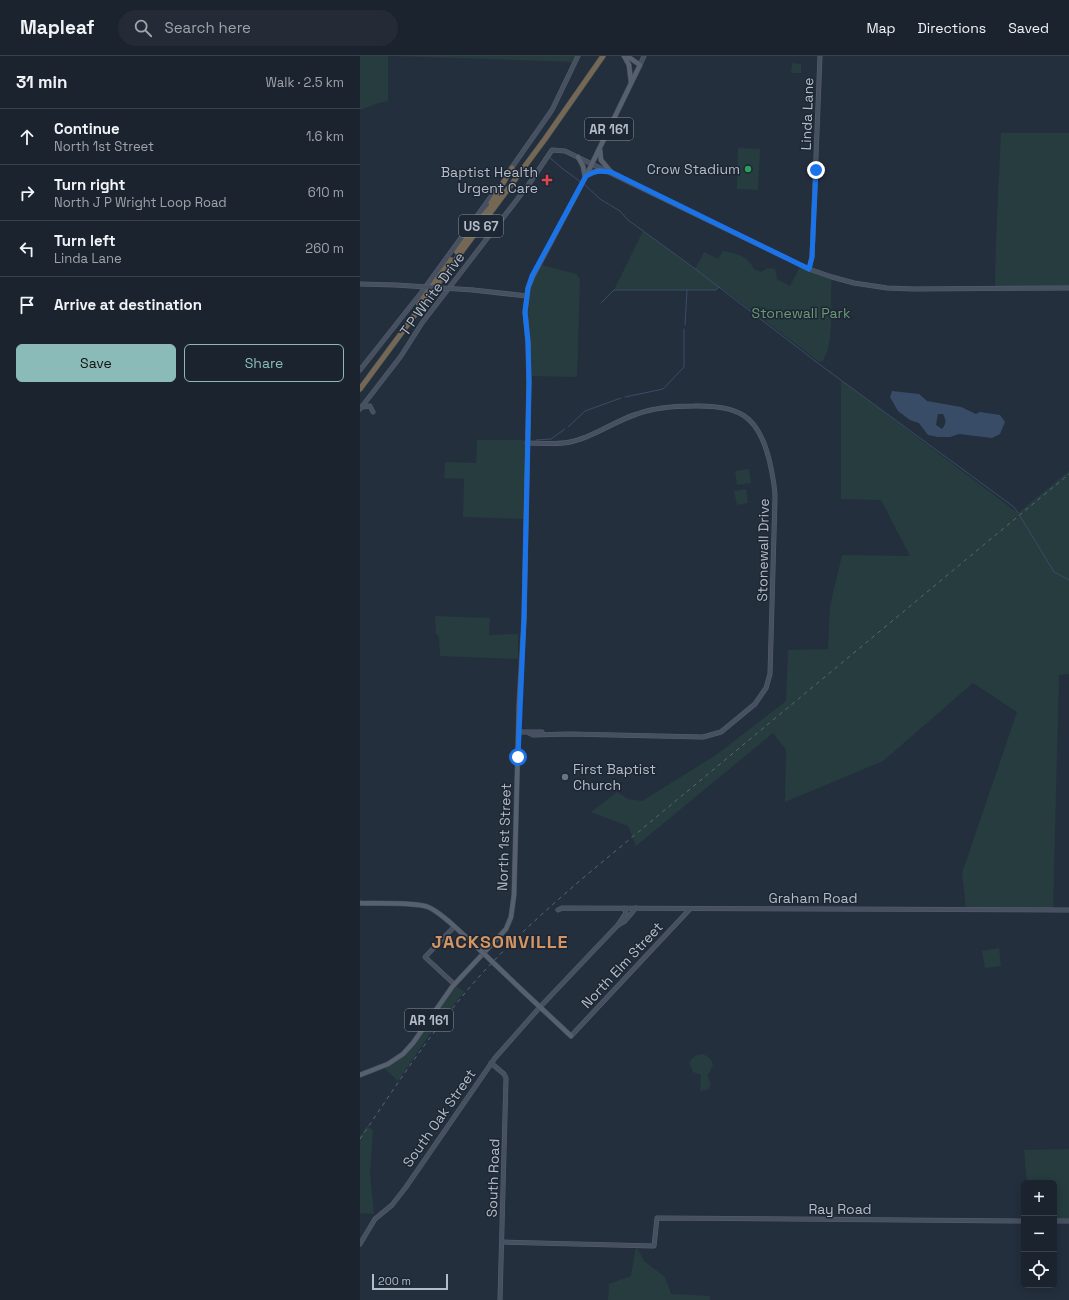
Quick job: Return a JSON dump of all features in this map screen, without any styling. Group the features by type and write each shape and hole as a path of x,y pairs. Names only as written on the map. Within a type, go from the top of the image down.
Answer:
{"highway":[{"name":"US 67","path":"360,384 600,59"},
{"name":"US 67","path":"360,389 545,139 600,59"},
{"path":"482,217 512,168"}],"main road":[{"path":"626,56 640,65"},
{"path":"626,56 629,65 631,84"},
{"name":"AR 161","path":"631,84 640,65"},
{"name":"North 1st Street","path":"483,950 506,929 510,922 514,898 524,619 528,342 525,319 529,283 586,177 631,84"},
{"path":"600,149 601,160 611,172"},
{"path":"578,157 583,166 586,177 598,170 611,172"},
{"path":"360,903 424,906 439,914 483,950 525,993 571,1036"},
{"name":"AR 161","path":"360,1075 388,1064 403,1054 413,1044 454,984 483,950"}],"street":[{"path":"360,370 421,293 512,168 552,110 578,56"},
{"path":"640,65 644,56"},
{"name":"Linda Lane","path":"809,269 812,257 820,56"},
{"name":"T P White Drive","path":"361,408 401,356 422,323 533,178 552,150 565,151 593,163 809,269 854,283 887,288 914,289 1069,288"},
{"path":"360,284 473,290 527,296"},
{"path":"361,408 370,406 373,412"},
{"name":"Stonewall Drive","path":"519,732 533,735 554,734 703,737 721,732 755,704 766,688 770,674 775,491 766,446 760,432 754,425 744,416 722,407 676,406 658,408 630,416 586,437 570,442 554,444 527,443"},
{"name":"Graham Road","path":"558,910 562,908 1069,910"},
{"path":"618,925 625,916 626,913 624,908"},
{"name":"South Oak Street","path":"360,1244 374,1219 392,1205 406,1187 491,1063 540,1007 636,908"},
{"name":"North Elm Street","path":"571,1036 690,909"},
{"path":"454,927 425,957 454,984"},
{"name":"South Road","path":"491,1063 504,1074 506,1078 500,1300"},
{"name":"Ray Road","path":"502,1242 654,1246 657,1218 1021,1221"},
{"path":"1057,1221 1069,1221"}],"green space":[{"path":"360,56 388,56 388,101 360,110"},
{"path":"393,56 578,56 575,62"},
{"path":"792,63 801,64 801,73 791,73"},
{"path":"1001,133 1069,133 1069,288 995,289"},
{"name":"Crow Stadium","path":"738,148 760,149 758,190 737,189"},
{"name":"Stonewall Park","path":"643,231 695,269 704,252 718,259 723,251 745,258 754,269 761,272 768,268 775,269 777,279 790,286 801,265 832,277 831,333 826,354 822,362 818,361 720,287 716,290 614,290"},
{"path":"539,264 576,274 580,279 577,377 529,376 525,323 528,288"},
{"path":"841,380 1018,513 1069,471 1069,674 1059,675 1053,910 966,910 962,873 1017,712 973,683 883,761 785,802 786,750 773,733 636,846 628,826 591,812 617,792 628,799 642,801 716,755 786,701 788,650 828,649 830,606 842,555 910,556 881,500 841,499"},
{"path":"477,440 527,440 525,519 463,517 464,479 444,478 445,462 476,463"},
{"path":"749,469 751,483 737,485 735,471"},
{"path":"746,489 748,503 737,505 734,491"},
{"path":"435,616 490,618 489,635 518,634 518,659 440,656 439,636 436,634"},
{"path":"999,948 1001,966 985,968 982,951"},
{"path":"454,984 464,992 427,1038 398,1081 382,1066 403,1054"},
{"path":"702,1054 712,1061 713,1065 709,1074 707,1074 711,1085 709,1086 710,1089 700,1091 701,1075 693,1072 689,1063 694,1057"},
{"path":"367,1126 373,1130 370,1174 374,1214 360,1213 360,1136"},
{"path":"1069,1149 1069,1221 1057,1221 1057,1180 1027,1180 1024,1150"},
{"path":"636,1246 644,1261 665,1277 671,1294 710,1296 710,1300 608,1300 609,1284 631,1276"}],"water":[{"path":"892,391 919,394 927,401 961,407 976,414 980,412 1000,415 1005,422 1000,434 992,438 959,434 950,437 928,435 919,423 910,420 898,411 890,397","holes":["938,414 943,414 946,422 942,429 936,425"]}],"waterway":[{"path":"549,157 581,182"},
{"path":"584,184 600,199 620,211 628,220 694,268 823,367 1014,507 1018,513"},
{"path":"601,303 614,290 716,290 719,287"},
{"path":"685,325 687,290"},
{"path":"625,397 663,389 684,367 684,329"},
{"path":"568,427 585,411 621,398"},
{"path":"536,440 551,439 565,429"},
{"path":"1020,516 1054,572 1069,580"}],"railway":[{"path":"360,1139 445,1017 477,979 528,927 583,878 1069,474"}],"place":[{"name":"Crow Stadium","path":"748,169"},
{"name":"Baptist Health Urgent Care","path":"547,180"},
{"name":"First Baptist Church","path":"565,777"}],"district":[{"name":"JACKSONVILLE","path":"500,942"}],"route":[{"path":"518,757 519,705 524,619 529,383 528,342 525,312 528,288 532,276 586,176 598,170 611,172 809,269 812,257 816,170"}]}
